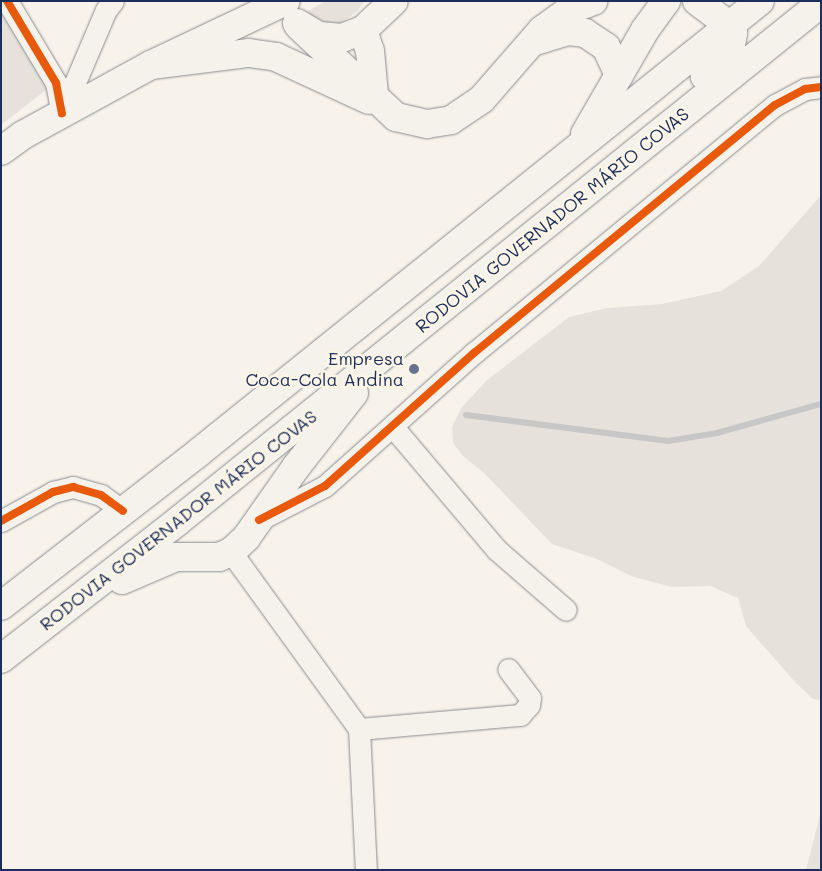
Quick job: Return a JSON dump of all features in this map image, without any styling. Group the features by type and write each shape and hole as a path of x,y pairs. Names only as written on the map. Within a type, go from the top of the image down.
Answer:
{"main road":[{"path":"230,26 252,1"},
{"path":"1,151 62,113 151,65 283,2 299,26 405,121 427,124 451,120 482,99 531,42 555,19 593,1"},
{"path":"578,147 645,30 666,1"},
{"path":"533,235 549,207 729,57 734,42 730,25 697,1"},
{"path":"1,606 198,454 760,1"},
{"path":"299,26 319,36 334,37 363,30 389,3"},
{"name":"RODOVIA GOVERNADOR MÁRIO COVAS","path":"1,659 178,521 821,3"},
{"path":"363,30 370,51 381,101"},
{"path":"531,42 567,31 585,33 606,47 620,74"},
{"path":"151,65 249,53 276,57 381,101"},
{"path":"42,628 149,566 176,557 201,556 219,558 231,552 259,520 296,466 352,396 399,344"},
{"path":"198,454 178,499 178,521 181,539 201,556"}],"street":[{"path":"7,1 56,83 62,113"},
{"path":"62,113 106,10 113,1"},
{"path":"259,520 325,486 474,353 775,104 805,89 821,86"},
{"path":"393,427 496,550 566,610"},
{"path":"296,466 325,486"},
{"path":"1,521 53,492 73,487 102,495 123,511"},
{"path":"231,552 359,729 366,870"},
{"path":"359,729 520,715 529,705 530,698 508,669"}],"shaded area":[{"path":"1,1 51,86 1,125"},
{"path":"326,1 365,1 358,11 339,24 315,21 302,14"},
{"path":"821,195 821,700 813,699 796,683 746,626 738,598 710,586 672,587 631,576 597,559 552,544 485,474 463,456 453,443 452,427 462,407 486,381 569,317 607,308 662,304 721,291 759,266"},
{"path":"821,811 821,870 806,870"}],"waterway":[{"path":"466,415 668,441 717,433 821,404"}],"cycle path":[{"path":"7,1 56,83 62,113"},
{"path":"259,520 325,486 474,353 775,105 805,89 821,87"},
{"path":"1,521 53,492 73,487 101,495 123,511"}],"place":[{"name":"Empresa Coca-Cola Andina","path":"414,369"}]}
